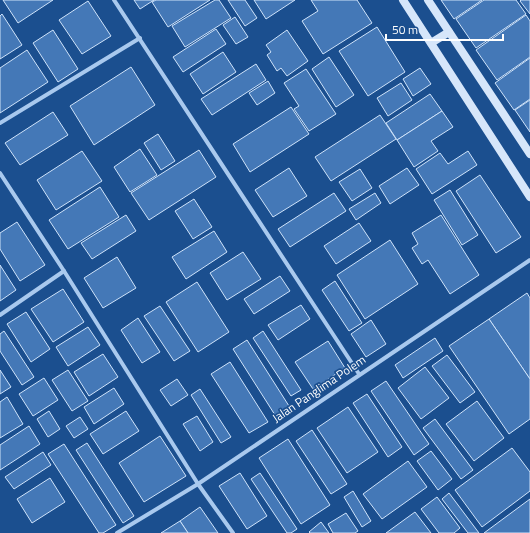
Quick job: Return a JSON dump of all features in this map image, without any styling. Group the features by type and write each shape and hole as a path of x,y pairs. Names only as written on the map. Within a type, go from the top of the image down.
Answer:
{"main road":[{"path":"403,0 530,197"},
{"path":"428,0 530,154"},
{"path":"431,43 449,32"}],"street":[{"path":"114,0 359,374"},
{"path":"0,123 140,38"},
{"path":"0,173 64,271 198,484 232,533"},
{"name":"Jalan Panglima Polem","path":"118,533 198,484 530,260"},
{"path":"0,315 64,271"}],"building":[{"path":"3,0 53,0 18,23"},
{"path":"134,0 154,0 140,9"},
{"path":"156,0 210,0 168,27 152,2"},
{"path":"215,0 219,0 231,18 185,47 172,26"},
{"path":"228,0 245,0 257,18 245,26"},
{"path":"254,0 295,0 266,19"},
{"path":"311,0 357,0 372,23 323,54 302,21 318,11"},
{"path":"441,0 482,0 454,19"},
{"path":"484,0 516,0 526,14 476,48 456,19"},
{"path":"530,0 530,14 520,1"},
{"path":"88,1 111,36 82,54 59,20"},
{"path":"2,14 22,45 0,59 0,16"},
{"path":"526,15 530,21 530,57 497,80 476,50"},
{"path":"235,17 248,37 236,44 223,25"},
{"path":"377,27 405,72 368,96 339,51"},
{"path":"216,29 226,44 183,72 173,57"},
{"path":"53,30 78,69 58,82 33,43"},
{"path":"287,30 308,61 287,76 281,68 277,71 267,55 271,52 266,45"},
{"path":"27,50 48,82 0,113 0,68"},
{"path":"223,52 236,72 203,94 190,74"},
{"path":"329,57 354,95 336,107 312,69"},
{"path":"530,58 530,99 514,110 495,83"},
{"path":"256,64 266,80 212,115 201,99"},
{"path":"131,67 155,105 94,145 70,106"},
{"path":"420,68 431,84 413,96 403,79"},
{"path":"306,69 336,114 309,131 294,109 299,106 284,83"},
{"path":"268,81 275,93 257,105 249,93"},
{"path":"401,83 412,100 388,116 377,98"},
{"path":"430,94 442,111 397,140 386,123"},
{"path":"530,100 530,132 515,110"},
{"path":"291,107 309,134 250,172 233,144"},
{"path":"442,111 453,127 431,141 438,151 414,167 397,140"},
{"path":"53,112 68,135 20,165 5,143"},
{"path":"380,115 396,139 331,181 315,157"},
{"path":"158,134 175,161 161,170 144,143"},
{"path":"140,149 157,175 130,192 114,167"},
{"path":"199,150 216,177 149,220 131,193"},
{"path":"82,151 102,181 56,210 37,180"},
{"path":"468,151 477,165 432,194 416,169 440,153 448,164"},
{"path":"289,168 307,196 273,217 255,190"},
{"path":"407,168 419,185 390,204 379,186"},
{"path":"360,169 372,188 352,201 339,182"},
{"path":"480,175 521,237 496,253 456,191"},
{"path":"100,187 119,217 68,249 49,220"},
{"path":"450,190 478,235 462,245 434,200"},
{"path":"334,193 346,211 290,247 278,229"},
{"path":"375,193 381,203 356,220 349,209"},
{"path":"194,199 212,227 193,239 175,211"},
{"path":"126,215 136,231 92,259 81,243"},
{"path":"441,215 479,275 450,294 428,260 422,264 412,248 418,244 412,233"},
{"path":"17,222 45,265 20,281 0,249 0,233"},
{"path":"359,223 371,241 336,264 324,246"},
{"path":"214,231 227,252 186,279 172,257"},
{"path":"390,240 418,284 365,319 337,275"},
{"path":"243,252 261,279 227,300 210,273"},
{"path":"117,257 136,288 103,308 84,278"},
{"path":"0,265 16,290 0,301"},
{"path":"280,276 290,291 254,314 244,299"},
{"path":"335,281 362,323 349,331 322,290"},
{"path":"197,282 229,332 198,352 166,302"},
{"path":"63,289 84,322 53,342 31,309"},
{"path":"527,293 530,298 530,379 489,319"},
{"path":"301,305 310,319 278,340 268,325"},
{"path":"160,306 190,351 174,361 144,316"},
{"path":"26,312 50,349 31,362 7,324"},
{"path":"138,318 160,352 142,363 121,330"},
{"path":"489,319 530,379 530,419 509,434 449,346"},
{"path":"371,320 386,344 366,357 351,334"},
{"path":"88,327 100,345 68,366 56,347"},
{"path":"4,331 34,377 22,385 0,351 0,334"},
{"path":"263,331 301,390 291,396 253,338"},
{"path":"435,338 443,351 403,378 395,365"},
{"path":"247,340 289,406 275,415 233,349"},
{"path":"328,341 345,368 313,389 295,362"},
{"path":"103,354 118,377 89,396 74,372"},
{"path":"447,355 475,392 460,403 432,366"},
{"path":"230,362 268,422 249,433 211,374"},
{"path":"425,367 449,398 421,419 398,388"},
{"path":"0,370 11,387 0,394"},
{"path":"68,370 88,401 72,411 52,380"},
{"path":"44,378 58,400 33,416 19,394"},
{"path":"177,379 188,395 171,406 160,390"},
{"path":"386,381 429,444 414,455 371,391"},
{"path":"114,388 124,404 94,424 84,407"},
{"path":"200,389 231,437 221,443 191,395"},
{"path":"367,394 402,447 388,457 353,403"},
{"path":"7,397 23,424 0,438 0,402"},
{"path":"477,401 504,438 474,461 446,424"},
{"path":"348,407 378,452 347,473 317,428"},
{"path":"49,411 60,429 48,437 37,419"},
{"path":"126,411 139,431 103,454 90,434"},
{"path":"197,416 213,442 200,451 183,424"},
{"path":"80,417 88,429 74,438 66,426"},
{"path":"435,419 473,470 461,479 423,428"},
{"path":"29,426 40,444 0,470 0,445"},
{"path":"312,430 347,484 331,494 296,441"},
{"path":"160,436 186,476 144,502 119,463"},
{"path":"288,439 330,505 301,524 259,458"},
{"path":"87,443 134,516 123,523 76,450"},
{"path":"64,444 116,525 103,533 99,533 48,454"},
{"path":"512,448 530,472 530,491 482,527 455,490"},
{"path":"431,451 452,479 438,490 417,461"},
{"path":"43,452 51,465 14,489 5,477"},
{"path":"408,461 427,487 382,519 363,494"},
{"path":"240,473 267,516 247,529 219,486"},
{"path":"260,473 297,529 291,533 287,533 251,479"},
{"path":"50,478 65,502 32,523 17,499"},
{"path":"353,491 371,521 362,527 344,497"},
{"path":"449,493 479,533 468,533 442,499"},
{"path":"437,497 460,528 454,533 439,533 421,509"},
{"path":"530,499 530,533 484,533"},
{"path":"200,507 218,533 188,533 180,521"},
{"path":"415,512 431,533 386,533"},
{"path":"346,513 358,531 355,533 333,533 328,524"},
{"path":"180,521 188,533 161,533"},
{"path":"321,522 329,533 309,532"}]}
